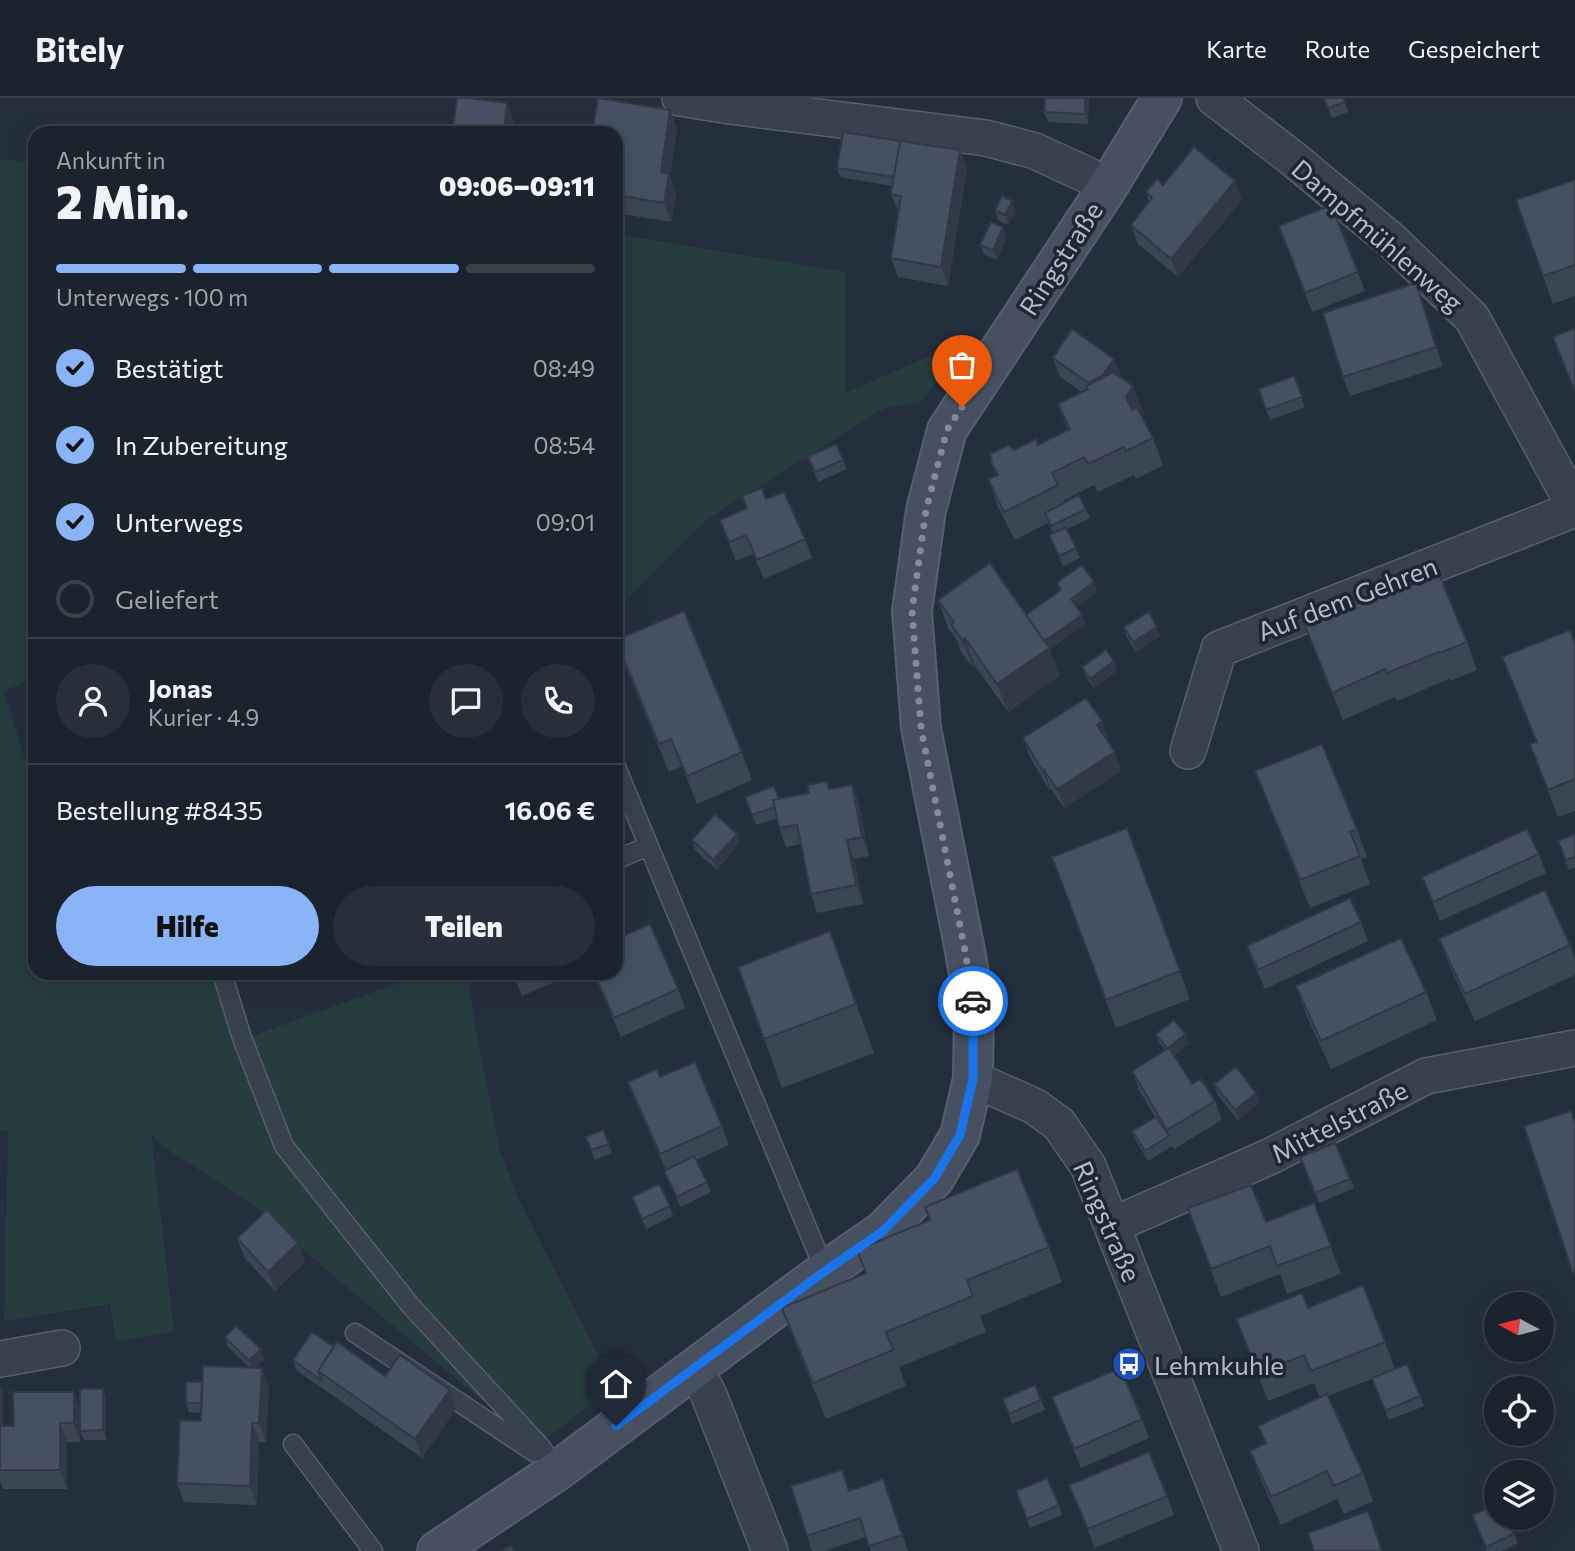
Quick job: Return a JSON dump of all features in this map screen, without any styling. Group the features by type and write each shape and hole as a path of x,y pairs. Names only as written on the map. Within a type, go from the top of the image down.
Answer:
{"street":[{"name":"Ringstraße","path":"680,98 986,138 1035,151 1089,176 1107,188"},
{"name":"Ringstraße","path":"1163,98 1107,188 947,430 926,510 912,611 921,728 974,1005 973,1079 1034,1106 1059,1124 1088,1166 1241,1551"},
{"name":"Dampfmühlenweg","path":"1214,98 1391,240 1472,317 1575,508"},
{"name":"Auf dem Gehren","path":"1188,751 1219,649 1575,508"},
{"name":"Mittelstraße","path":"1113,1224 1269,1157 1426,1076 1575,1048"},
{"path":"437,1551 545,1461 694,1368 883,1231 934,1179 960,1135 973,1079"},
{"path":"0,1359 62,1348"},
{"path":"694,1368 708,1393 770,1551"}],"lane":[{"path":"623,784 825,1271"},
{"path":"623,857 648,846"},
{"path":"224,980 242,1038 284,1146 410,1305 541,1447 545,1461"},
{"path":"355,1333 545,1461"},
{"path":"293,1444 373,1551"}],"green space":[{"path":"0,159 28,162 28,681 4,691 28,770 28,980 233,980 252,1036 407,980 470,980 474,1022 500,1151 520,1202 614,1386 537,1446 331,1274 257,1208 161,1145 151,1133 174,1331 116,1342 110,1304 4,1321 8,1130 0,1130"},
{"path":"623,235 846,272 846,393 925,358 953,349 957,354 920,403 886,407 709,518 623,602"}],"building":[{"path":"457,98 507,103 505,126 453,126"},
{"path":"598,98 670,110 661,172 669,174 664,203 623,196 623,126 593,126"},
{"path":"1045,98 1085,98 1085,114 1044,112"},
{"path":"1324,98 1343,98 1345,102 1328,108"},
{"path":"843,132 900,141 894,177 837,168"},
{"path":"900,141 960,150 941,267 891,258 901,196 891,194"},
{"path":"1194,147 1235,181 1171,259 1131,225 1152,198 1146,192 1157,179 1163,185"},
{"path":"1575,180 1575,265 1543,276 1516,200"},
{"path":"1002,196 1012,201 1005,215 995,210"},
{"path":"1331,205 1358,272 1305,293 1279,226"},
{"path":"991,222 1003,227 993,250 980,245"},
{"path":"1416,283 1436,347 1343,377 1323,313"},
{"path":"1575,328 1575,392 1553,337"},
{"path":"1072,329 1114,359 1102,376 1089,383 1053,358"},
{"path":"1113,372 1133,386 1126,397 1132,410 1137,407 1153,438 1126,451 1124,447 1088,464 1084,457 1052,473 1058,485 1004,512 988,479 998,475 990,454 1008,445 1014,450 1036,439 1038,445 1070,429 1058,404 1088,389 1086,386"},
{"path":"1294,376 1302,397 1266,410 1259,389"},
{"path":"836,444 843,460 815,472 808,457"},
{"path":"762,488 766,499 784,492 805,539 757,560 746,535 729,542 720,520 747,508 742,496"},
{"path":"1079,495 1086,509 1051,526 1045,513"},
{"path":"1066,527 1076,548 1059,556 1049,535"},
{"path":"990,563 1049,648 997,684 965,638 962,640 951,624 954,622 938,600"},
{"path":"1082,565 1094,582 1071,599 1082,615 1044,641 1026,615 1061,590 1057,582"},
{"path":"1439,574 1467,642 1387,673 1385,669 1332,693 1305,625 1393,589 1395,592"},
{"path":"684,611 742,752 687,776 671,739 659,744 623,658 623,637"},
{"path":"1149,612 1157,627 1133,642 1124,627"},
{"path":"1570,630 1575,643 1575,779 1548,790 1530,744 1537,742 1502,657"},
{"path":"1106,650 1114,661 1090,679 1082,667"},
{"path":"1086,698 1102,721 1097,725 1115,752 1057,789 1044,770 1043,772 1023,738"},
{"path":"1322,744 1357,829 1350,832 1360,856 1300,880 1255,771"},
{"path":"827,781 829,789 852,785 862,837 847,840 856,885 811,894 797,825 779,828 773,800 809,793 808,785"},
{"path":"774,786 779,799 773,800 775,807 752,815 745,797"},
{"path":"715,814 737,834 713,860 692,840"},
{"path":"1127,828 1180,971 1106,1000 1052,857"},
{"path":"1527,829 1539,854 1433,902 1422,877"},
{"path":"1575,834 1575,857 1566,860 1558,841"},
{"path":"1545,890 1570,945 1465,994 1439,939"},
{"path":"1350,898 1361,922 1258,970 1247,946"},
{"path":"650,924 678,989 614,1018 597,980 623,980 623,936"},
{"path":"830,931 856,1004 764,1039 738,967"},
{"path":"1401,938 1426,992 1321,1041 1296,986"},
{"path":"1174,1020 1185,1034 1167,1049 1156,1034"},
{"path":"1169,1048 1192,1084 1201,1079 1215,1101 1167,1130 1132,1071"},
{"path":"695,1062 722,1126 660,1154 628,1082 657,1069 660,1077"},
{"path":"1236,1067 1256,1093 1235,1110 1214,1084"},
{"path":"1571,1111 1575,1124 1573,1273 1524,1126"},
{"path":"1156,1117 1169,1136 1145,1151 1132,1131"},
{"path":"603,1130 609,1144 591,1150 586,1137"},
{"path":"1335,1143 1350,1179 1315,1193 1300,1157"},
{"path":"694,1156 707,1182 677,1197 664,1171"},
{"path":"1017,1169 1049,1247 967,1280 973,1296 886,1332 893,1350 813,1383 782,1308 866,1273 857,1250 930,1220 925,1207"},
{"path":"659,1184 670,1206 642,1219 632,1197"},
{"path":"1251,1185 1266,1222 1314,1203 1331,1246 1277,1266 1270,1246 1211,1269 1188,1208"},
{"path":"267,1210 298,1243 268,1272 237,1238"},
{"path":"1363,1285 1385,1342 1311,1371 1304,1355 1258,1373 1236,1319 1302,1293 1308,1308"},
{"path":"236,1326 261,1349 249,1361 225,1337"},
{"path":"312,1332 334,1347 318,1371 321,1380 293,1360"},
{"path":"337,1342 385,1376 400,1355 450,1390 415,1439 318,1371"},
{"path":"1407,1364 1420,1396 1385,1411 1372,1378"},
{"path":"203,1366 262,1368 259,1423 252,1423 250,1486 177,1483 180,1420 201,1421"},
{"path":"1120,1368 1142,1419 1074,1449 1052,1397"},
{"path":"186,1382 202,1382 201,1403 186,1403"},
{"path":"1035,1385 1041,1400 1009,1414 1003,1399"},
{"path":"80,1389 103,1389 103,1430 80,1431"},
{"path":"13,1392 74,1392 74,1423 60,1423 60,1470 0,1470 0,1426 14,1426"},
{"path":"1327,1394 1363,1473 1334,1486 1327,1471 1271,1497 1250,1451 1266,1443 1258,1426"},
{"path":"1149,1452 1167,1496 1088,1529 1069,1485"},
{"path":"842,1470 849,1491 883,1479 902,1535 869,1546 860,1518 807,1536 791,1486"},
{"path":"1047,1478 1059,1505 1027,1519 1016,1491"},
{"path":"1484,1510 1484,1530 1512,1530 1514,1534 1486,1547 1472,1515"},
{"path":"1368,1511 1382,1551 1314,1551 1308,1533"}],"way so far":[{"path":"962,407 947,430 926,510 912,611 921,728 973,1001"}],"place":[{"name":"Lehmkuhle","path":"1129,1364"}],"route":[{"path":"616,1426 883,1231 934,1179 960,1135 973,1079 973,1001"}]}
